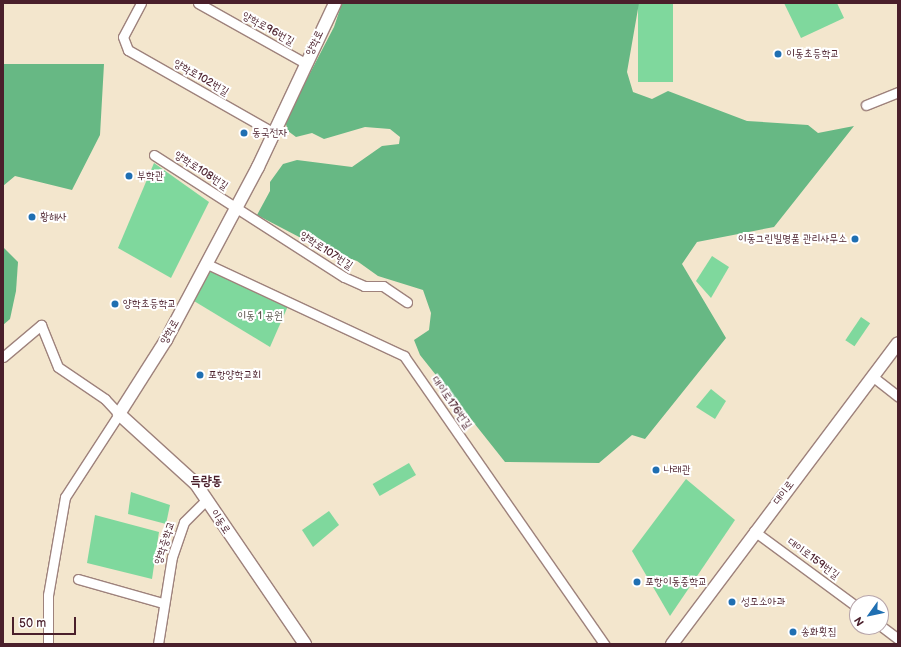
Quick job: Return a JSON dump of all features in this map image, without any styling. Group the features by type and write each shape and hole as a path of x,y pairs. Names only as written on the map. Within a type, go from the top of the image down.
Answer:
{"street":[{"name":"양학로102번길","path":"141,3 123,37 128,50 274,133"},
{"name":"양학로96번길","path":"198,3 305,63"},
{"name":"양학로","path":"48,644 48,595 66,496 166,340 274,133 305,63 335,3"},
{"path":"866,105 898,92"},
{"name":"양학로108번길","path":"154,155 236,207"},
{"name":"양학로107번길","path":"236,207 344,278 364,286 383,286 407,302"},
{"name":"대이로176번길","path":"205,263 404,356 604,644"},
{"path":"3,356 41,325 58,367 104,399 119,414"},
{"name":"대이로","path":"672,644 754,531 898,343"},
{"path":"872,376 898,396"},
{"name":"이동로","path":"119,414 196,484 305,644"},
{"name":"양학중학교","path":"158,644 166,580 184,522 206,500"},
{"name":"대이로159번길","path":"754,531 849,601"},
{"path":"78,579 163,603"},
{"path":"889,632 898,639"}],"green space":[{"path":"342,3 639,3 627,72 633,92 652,99 668,91 747,121 808,125 818,133 854,126 774,227 697,242 682,264 726,338 645,439 632,435 599,463 505,462 420,355 414,340 429,330 431,313 423,290 378,276 357,261 324,250 257,215 270,191 270,182 283,164 297,160 352,167 382,146 399,144 400,137 390,129 365,127 324,139 312,133 296,137 288,131 285,121 334,27"},
{"path":"638,3 673,3 673,82 638,82"},
{"path":"784,3 837,3 844,18 801,38"},
{"path":"3,64 104,64 100,135 72,190 15,176 3,186"},
{"path":"154,163 209,202 171,278 118,248"},
{"path":"3,247 18,262 16,291 10,319 3,325"},
{"path":"712,256 729,267 711,298 696,281"},
{"name":"이동 1 공원","path":"205,263 288,306 270,347 189,298"},
{"path":"861,317 870,323 854,346 845,340"},
{"path":"711,389 726,401 715,419 696,407"},
{"path":"409,463 416,475 380,496 373,484"},
{"path":"686,479 735,520 670,616 632,551"},
{"path":"131,492 170,505 166,524 128,514"},
{"path":"329,511 339,525 313,547 302,530"},
{"path":"95,515 159,532 152,579 87,563"}],"place":[{"name":"이동초등학교","path":"778,54"},
{"name":"동국전자","path":"244,133"},
{"name":"부학관","path":"129,176"},
{"name":"황해사","path":"32,217"},
{"name":"이동그린빌명품 관리사무소","path":"855,239"},
{"name":"양학초등학교","path":"115,304"},
{"name":"포항양학교회","path":"200,375"},
{"name":"나래관","path":"656,470"},
{"name":"포항이동중학교","path":"637,582"},
{"name":"성모소아과","path":"732,602"},
{"name":"송화횟집","path":"793,632"}],"district":[{"name":"득량동","path":"206,481"}]}
